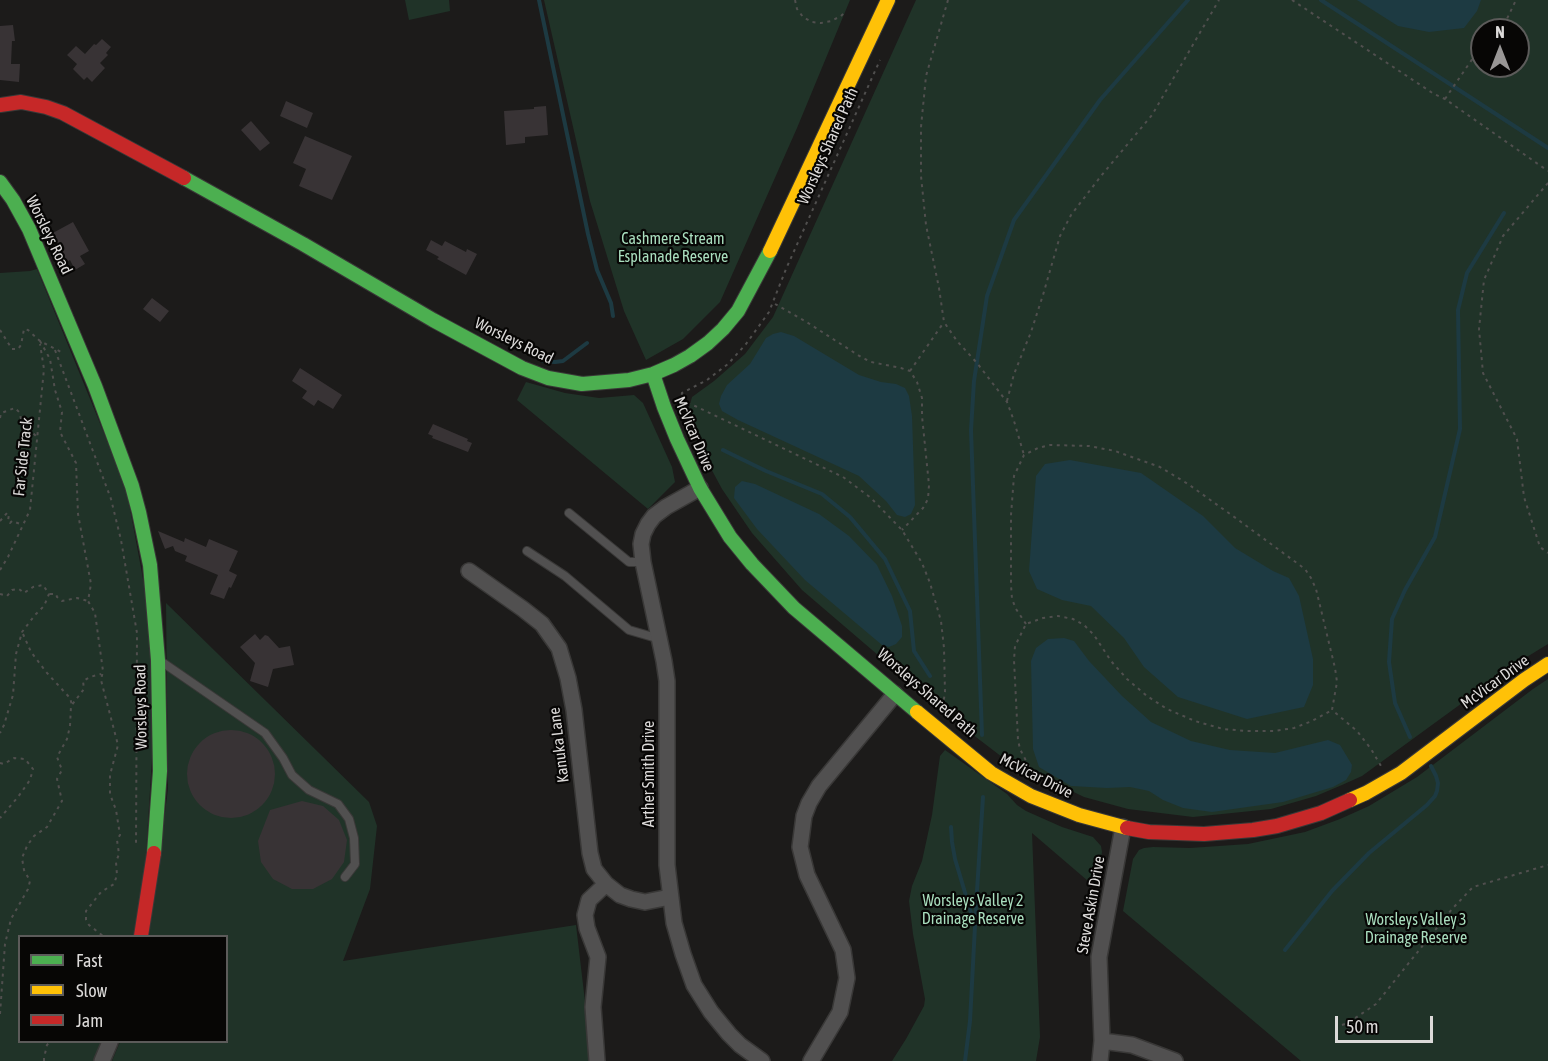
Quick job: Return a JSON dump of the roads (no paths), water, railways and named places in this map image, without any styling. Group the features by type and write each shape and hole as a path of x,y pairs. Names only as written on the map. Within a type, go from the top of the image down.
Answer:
{"street":[{"name":"Worsleys Road","path":"0,105 21,102 63,113 165,167 433,320 522,368 548,378 582,384 607,383 630,380 674,366 708,343 738,311 763,266 888,0"},
{"name":"Worsleys Road","path":"0,182 29,229 80,348 116,440 139,512 152,582 158,660 160,771 154,853 141,935"},
{"name":"McVicar Drive","path":"653,374 676,439 700,488 730,537 771,585 801,615 991,773 1011,786 1079,815 1123,827 1174,834 1229,833 1277,826 1321,813 1366,793 1401,772 1548,664"},
{"name":"Arther Smith Drive","path":"700,488 666,507 651,519 643,534 641,544 667,681 667,865 670,897 674,923 694,985 711,1012 729,1034 762,1061"},
{"name":"Kanuka Lane","path":"469,571 542,624 559,648 574,710 591,860 594,869 606,884 620,895 645,902 670,897"},
{"path":"812,1061 840,1012 847,978 843,950 805,868 800,847 804,816 819,786 895,694"},
{"name":"Steve Askin Drive","path":"1100,1061 1102,1041 1099,957 1123,827"},
{"path":"597,1061 592,1006 598,957 586,928 585,915 589,900 606,884"},
{"path":"1102,1041 1132,1045 1175,1061"},
{"path":"102,1061 109,1043"}],"lane":[{"path":"569,513 629,562 643,562"},
{"path":"527,551 565,576 629,630 652,637 659,636"},
{"path":"158,660 265,733 284,758 292,775 309,790 339,804 349,819 354,838 355,864 345,877"}],"water":[{"path":"1357,0 1481,0 1477,11 1464,28 1429,32 1398,26"},
{"path":"781,332 794,336 859,375 905,388 909,396 912,416 915,505 911,514 905,517 897,515 886,501 859,476 722,411 719,404 727,385 750,364 766,338"},
{"path":"1070,460 1141,473 1203,516 1235,548 1289,578 1299,596 1313,659 1313,685 1304,707 1247,719 1178,697 1144,667 1124,638 1091,606 1062,600 1037,589 1029,571 1036,476 1045,464"},
{"path":"742,481 755,484 819,514 849,536 877,565 892,596 902,626 902,637 896,644 889,647 882,645 805,580 757,529 734,498 735,487"},
{"path":"1064,638 1074,641 1089,661 1122,696 1151,722 1191,741 1230,750 1275,753 1328,740 1340,745 1352,765 1351,772 1346,780 1333,787 1283,802 1212,812 1183,808 1149,791 1130,787 1071,786 1039,767 1033,749 1031,661 1036,648 1048,639"}],"waterway":[{"path":"539,0 588,234 597,270 611,303 613,316"},
{"path":"982,735 971,430 974,381 987,296 1014,220 1100,100 1188,0"},
{"path":"1321,0 1548,148"},
{"path":"1410,737 1395,703 1389,662 1392,619 1405,590 1435,537 1460,429 1458,310 1467,273 1504,213"},
{"path":"543,361 563,361 587,343"},
{"path":"723,450 822,494 850,517 885,559 910,611 914,651 930,676"},
{"path":"1285,950 1332,891 1369,853 1435,796 1438,783 1431,766"},
{"path":"975,922 983,797"},
{"path":"951,827 955,859 975,926 970,1021 965,1061"}],"park label":[{"name":"Cashmere Stream Esplanade Reserve","path":"673,248"},
{"name":"Worsleys Valley 2 Drainage Reserve","path":"973,910"},
{"name":"Worsleys Valley 3 Drainage Reserve","path":"1416,929"}]}
